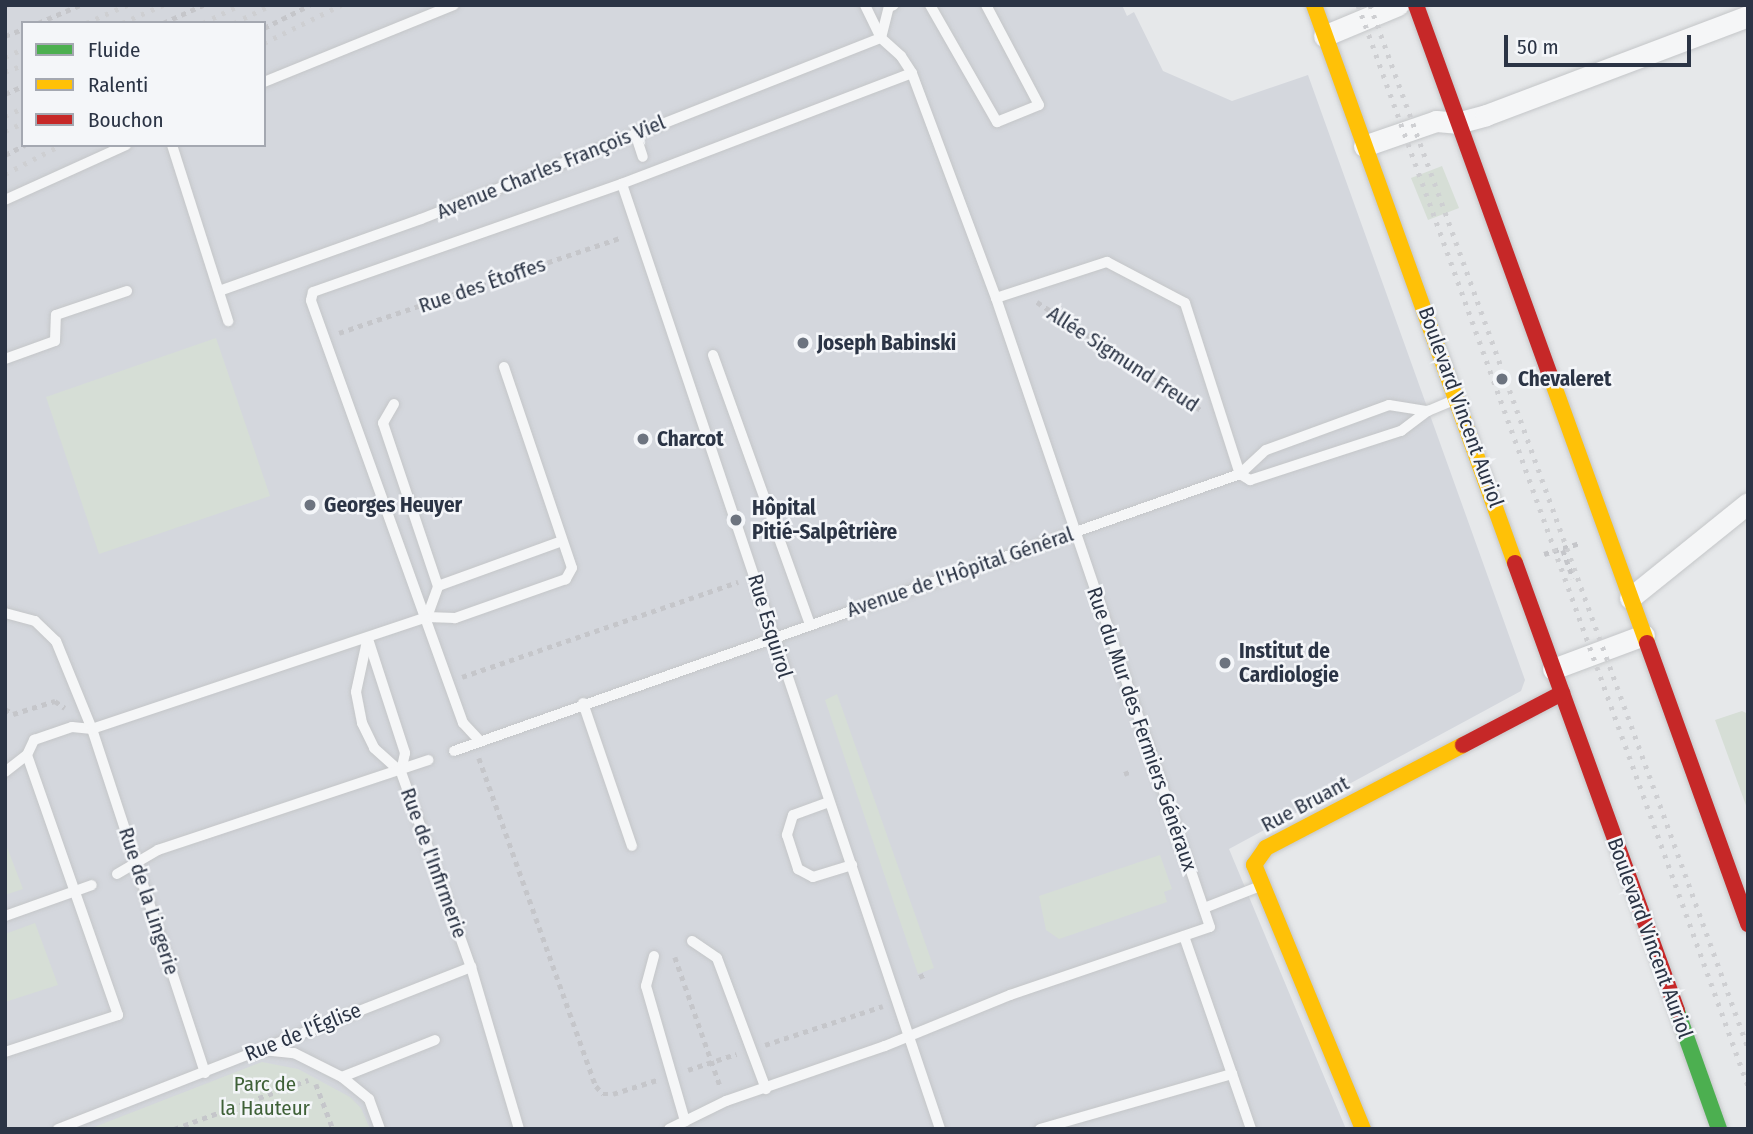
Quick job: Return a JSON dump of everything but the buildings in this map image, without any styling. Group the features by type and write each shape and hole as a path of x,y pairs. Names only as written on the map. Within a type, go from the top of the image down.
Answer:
{"main road":[{"name":"Boulevard Vincent Auriol","path":"1314,5 1459,398 1553,669 1719,1129"},
{"path":"1416,5 1748,924"},
{"name":"Rue Bruant","path":"1363,1129 1260,886 1254,865 1266,848 1562,694"}],"street":[{"path":"1324,36 1398,5"},
{"path":"1364,146 1436,121 1457,124 1693,40 1748,16"},
{"path":"1630,598 1748,503"},
{"path":"1553,669 1644,635"}],"lane":[{"path":"266,81 454,5"},
{"name":"Rue du Mur des Fermiers Généraux","path":"864,5 881,38 901,55 912,73 996,298 1210,927 1184,936"},
{"path":"881,38 889,7 894,5"},
{"path":"930,5 997,122 1039,106 986,5"},
{"name":"Avenue Charles François Viel","path":"219,291 421,219 881,38"},
{"path":"478,739 464,723 311,300 313,292 622,184 912,73"},
{"path":"635,133 643,157"},
{"path":"5,200 122,147"},
{"path":"173,147 228,321"},
{"name":"Rue Esquirol","path":"622,184 940,1129"},
{"path":"996,298 1107,262 1185,303 1240,474 1261,479 1401,431 1428,411 1459,398"},
{"path":"5,359 55,341 56,315 127,291"},
{"path":"713,355 810,625"},
{"path":"5,772 27,755 34,740 72,727 92,729 368,639 427,617 455,618 566,579 572,568 504,367"},
{"path":"394,404 383,423 438,586 427,617"},
{"name":"Avenue de l'Hôpital Général","path":"454,751 478,739 1240,474 1266,450 1389,405 1428,411"},
{"path":"438,586 562,541"},
{"name":"Rue de la Lingerie","path":"5,614 49,630 92,729 205,1073"},
{"path":"368,639 356,692 362,723 374,748 401,772"},
{"name":"Rue de l'Infirmerie","path":"368,639 405,753 401,772 471,967 519,1129"},
{"path":"583,703 632,846"},
{"path":"5,1052 118,1015 27,755"},
{"path":"117,874 138,866 158,850 401,772 428,760"},
{"path":"829,802 793,815 787,835 798,869 813,877 852,865"},
{"path":"5,916 92,885"},
{"path":"1204,908 1260,886"},
{"path":"669,1129 1010,995 1184,936 1251,1129"},
{"path":"692,941 718,958 766,1089"},
{"path":"654,956 646,986 685,1121"},
{"name":"Rue de l'Église","path":"58,1129 471,967"},
{"path":"342,1077 435,1040"},
{"path":"257,1050 294,1054 342,1077 369,1099 380,1129"},
{"path":"1040,1129 1232,1074"}],"path":[{"path":"43,21 79,5"},
{"path":"167,21 203,5"},
{"path":"266,27 310,5"},
{"path":"5,94 21,87"},
{"path":"5,155 21,147"},
{"name":"Rue des Étoffes","path":"325,338 638,232"},
{"name":"Allée Sigmund Freud","path":"1020,290 1226,427"},
{"path":"1541,545 1545,557 1563,550 1573,578"},
{"path":"449,682 756,576"},
{"path":"5,709 13,715 55,701 92,729"},
{"path":"478,739 480,760 596,1086 603,1094 613,1094 886,1005"},
{"path":"1124,774 1132,771"},
{"path":"675,957 722,1090"},
{"path":"919,977 926,974"},
{"path":"174,1129 329,1072"},
{"path":"314,1078 333,1129"}],"shaded area":[{"name":"Hôpital Pitié-Salpêtrière","path":"5,5 1122,5 1127,16 1134,12 1163,71 1232,101 1308,75 1525,680 1521,691 1229,849 1346,1129 5,1129"}],"green space":[{"path":"1442,166 1459,208 1428,220 1411,178"},
{"path":"216,338 270,496 99,554 46,397"},
{"path":"837,694 934,968 918,974 825,700"},
{"path":"1742,711 1748,714 1748,811 1715,720"},
{"path":"5,842 23,889 5,895"},
{"path":"1160,855 1172,889 1164,892 1167,902 1059,939 1046,930 1039,896"},
{"path":"35,923 58,985 5,1002 5,934"},
{"name":"Parc de la Hauteur","path":"262,1062 298,1069 350,1097 361,1108 370,1129 89,1129"}],"railway":[{"path":"91,21 127,5"},
{"path":"127,21 163,5"},
{"path":"207,21 240,5"},
{"path":"238,21 271,5"},
{"path":"266,42 341,5"},
{"path":"1358,5 1748,1086"},
{"path":"1370,5 1748,1048"},
{"path":"5,57 21,50"},
{"path":"5,72 21,66"},
{"path":"5,116 21,109"},
{"path":"5,131 21,124"},
{"path":"5,174 57,147"}],"traffic: fast":[{"path":"1677,1011 1719,1129"}],"traffic: slow":[{"path":"1314,5 1515,563"},
{"path":"1550,375 1647,643"},
{"path":"1363,1129 1254,865 1266,848 1463,745"}],"traffic: jam":[{"path":"1416,5 1550,375"},
{"path":"1515,563 1677,1011"},
{"path":"1647,643 1748,924"},
{"path":"1463,745 1562,693"}],"place":[{"name":"Joseph Babinski","path":"803,343"},
{"name":"Chevaleret","path":"1502,379"},
{"name":"Charcot","path":"643,439"},
{"name":"Georges Heuyer","path":"310,505"},
{"name":"Hôpital Pitié-Salpêtrière","path":"736,520"},
{"name":"Institut de Cardiologie","path":"1225,663"}]}
